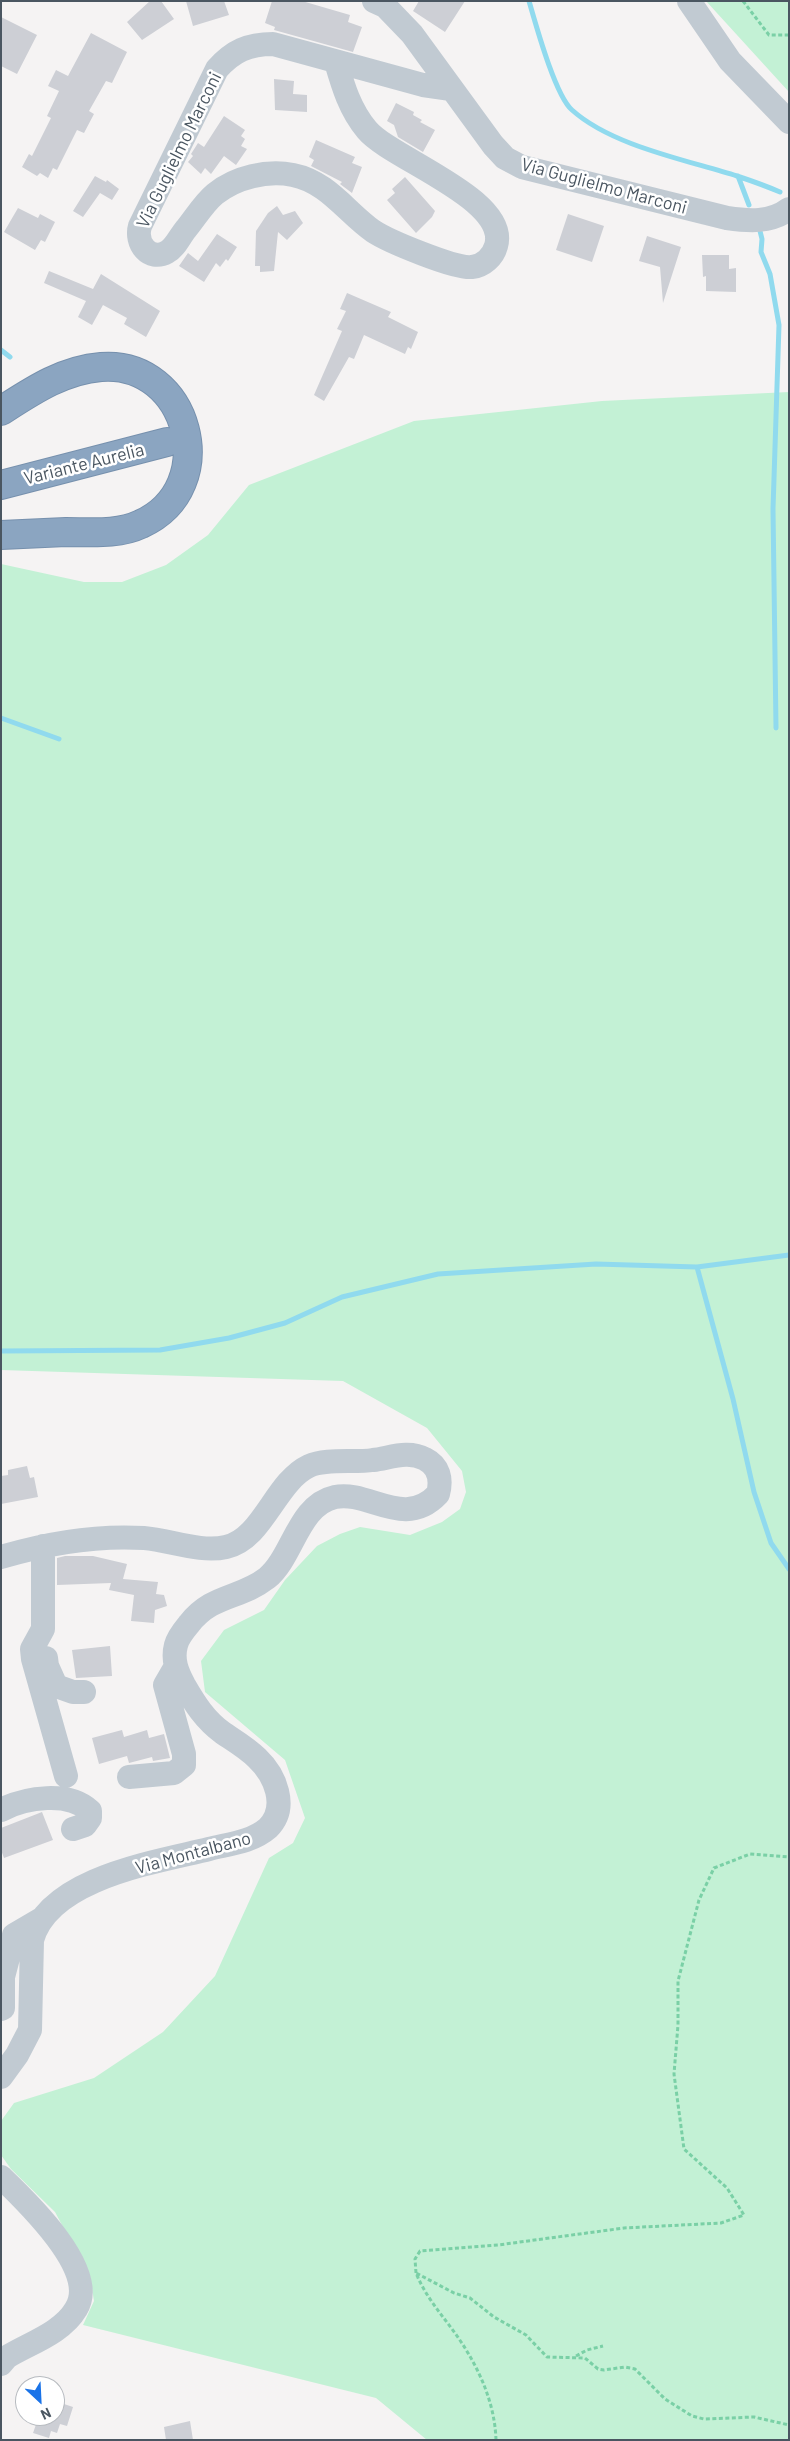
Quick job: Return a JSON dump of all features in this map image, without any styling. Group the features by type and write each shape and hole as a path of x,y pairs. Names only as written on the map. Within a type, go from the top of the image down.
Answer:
{"highway":[{"path":"1,412 61,376 103,367 123,369 143,376 154,383 173,402 180,414 188,439 188,464 180,487 164,509 141,524 115,532 1,535"},
{"name":"Variante Aurelia","path":"1,485 168,442"},
{"path":"1,491 29,478"}],"street":[{"name":"Via Guglielmo Marconi","path":"374,1 385,6 412,34 492,145 505,158 522,167 727,218 747,220 772,218 789,209"},
{"path":"689,1 730,61 789,122"},
{"name":"Via Guglielmo Marconi","path":"336,62 348,100 367,130 388,149 427,169 466,194 489,219 494,226 497,244 488,260 481,265 463,266 400,244 373,230 320,185 294,175 266,174 238,180 214,194 168,252 156,254 144,250 138,239 140,226 217,69 228,57 249,46 273,44 422,85 452,88"},
{"path":"1,1557 42,1546 81,1540 135,1538 213,1550 229,1547 247,1537 298,1474 315,1464 352,1463 412,1455 423,1457 438,1470 440,1486 438,1494 421,1506 405,1509 390,1508 351,1497 337,1497 324,1501 314,1509 268,1577 254,1586 210,1603 199,1612 179,1637 175,1657 176,1666 165,1685 184,1754 184,1765 174,1773 129,1777"},
{"path":"42,1546 43,1629 47,1666 56,1686 73,1692 84,1692"},
{"path":"43,1629 32,1649 33,1659 66,1776"},
{"name":"Via Montalbano","path":"4,2070 30,2030 32,1940 35,1928 57,1904 93,1881 156,1862 250,1838 268,1827 275,1818 279,1808 278,1796 268,1773 258,1758 206,1718 196,1706 176,1666"},
{"path":"1,1810 11,1804 49,1798 72,1800 90,1811 90,1818 84,1825 73,1829"},
{"path":"1,2009 3,2008 3,1977 14,1935 43,1918"},
{"path":"1,2177 41,2217 58,2239 75,2270 81,2288 77,2309 69,2318 58,2328 7,2357 1,2364"}],"path":[{"path":"743,1 769,35 789,35"},
{"path":"496,2440 493,2408 468,2353 423,2292 416,2273 415,2259 420,2251 427,2250 444,2251 498,2245 624,2228 721,2223 744,2214 727,2188 684,2149 674,2074 678,2026 678,1981 699,1900 714,1868 750,1854 789,1857"},
{"path":"416,2273 470,2298 494,2317 526,2335 547,2357 576,2356 585,2358 598,2369 635,2369 665,2399 692,2416 704,2419 754,2417 789,2425"},
{"path":"576,2356 586,2350 603,2346"}],"green space":[{"path":"706,1 789,1 789,92"},
{"path":"789,392 789,2440 427,2440 376,2398 83,2325 94,2301 90,2277 55,2212 11,2169 1,2155 1,2121 14,2103 94,2078 163,2032 215,1976 269,1858 293,1843 305,1818 285,1760 205,1692 201,1661 224,1630 264,1610 285,1580 317,1546 340,1534 360,1527 410,1535 442,1522 460,1509 466,1492 462,1471 427,1428 343,1381 1,1370 1,564 84,582 122,582 166,565 208,535 249,485 414,421 602,401"}],"building":[{"path":"150,1 161,1 174,19 142,40 127,22"},
{"path":"186,1 224,1 229,15 193,26"},
{"path":"272,1 302,1 350,15 348,22 362,27 353,52 274,30 275,27 265,23"},
{"path":"419,1 465,1 445,32 413,11"},
{"path":"1,17 37,35 17,74 1,66"},
{"path":"91,33 127,52 112,83 106,81 89,111 94,114 84,133 77,130 57,170 53,168 48,178 40,173 37,176 22,167 29,154 32,156 51,118 47,116 59,91 48,86 56,70 68,76"},
{"path":"274,79 294,81 293,94 307,95 307,112 275,110"},
{"path":"396,103 414,112 413,115 422,120 420,122 435,130 423,152 398,137 394,125 387,121"},
{"path":"224,116 245,130 241,136 245,139 241,146 247,149 236,165 224,156 211,174 205,168 201,174 188,162 193,156 191,154 198,143 204,147"},
{"path":"316,140 355,157 352,163 362,167 352,193 340,184 342,182 311,166 314,160 309,157"},
{"path":"95,176 106,182 107,180 119,189 112,200 100,193 83,217 73,211"},
{"path":"405,177 435,211 432,217 416,233 387,200 395,193 392,189"},
{"path":"277,206 283,215 295,211 303,223 287,240 278,232 274,271 260,272 260,266 255,266 256,231 268,213"},
{"path":"18,208 38,218 40,214 55,222 45,242 41,240 35,250 4,232"},
{"path":"568,214 604,226 592,262 556,250"},
{"path":"217,234 237,247 228,261 226,259 220,267 216,263 204,282 179,266 188,253 198,261"},
{"path":"647,236 681,247 663,303 660,267 639,261"},
{"path":"702,255 729,255 729,269 736,268 736,292 706,291 706,276 703,277"},
{"path":"49,271 93,289 101,274 160,311 146,337 124,324 127,318 103,305 92,325 78,317 86,301 44,283"},
{"path":"347,293 391,312 388,317 418,332 411,349 408,347 405,354 364,335 354,359 349,357 324,401 314,395 342,331 337,329 346,311 340,309"},
{"path":"27,1466 30,1478 34,1477 38,1497 1,1504 1,1476 8,1475 8,1470"},
{"path":"65,1556 93,1556 127,1564 123,1579 158,1582 156,1594 164,1595 167,1606 155,1610 154,1623 131,1621 134,1595 109,1590 111,1583 57,1585 57,1558"},
{"path":"110,1646 112,1676 76,1678 72,1650"},
{"path":"122,1730 124,1737 147,1730 149,1738 164,1734 170,1758 153,1761 152,1757 129,1763 127,1756 99,1764 92,1738"},
{"path":"42,1812 53,1840 4,1858 1,1850 1,1828"},
{"path":"65,2404 73,2407 67,2426 65,2425"},
{"path":"190,2421 193,2440 166,2440 164,2427"},
{"path":"35,2426 59,2426 57,2433 51,2431 49,2438 33,2433"}],"waterway":[{"path":"529,1 541,42 559,90 572,110 589,123 629,142 673,158 737,176 780,192"},
{"path":"738,176 749,205"},
{"path":"760,231 762,239 761,252 770,274 779,325 773,509 776,728"},
{"path":"1,350 10,357"},
{"path":"1,718 59,739"},
{"path":"1,1351 160,1350 229,1338 285,1323 342,1297 438,1274 596,1264 697,1267 789,1255"},
{"path":"697,1267 733,1399 754,1492 771,1543 789,1569"}]}
